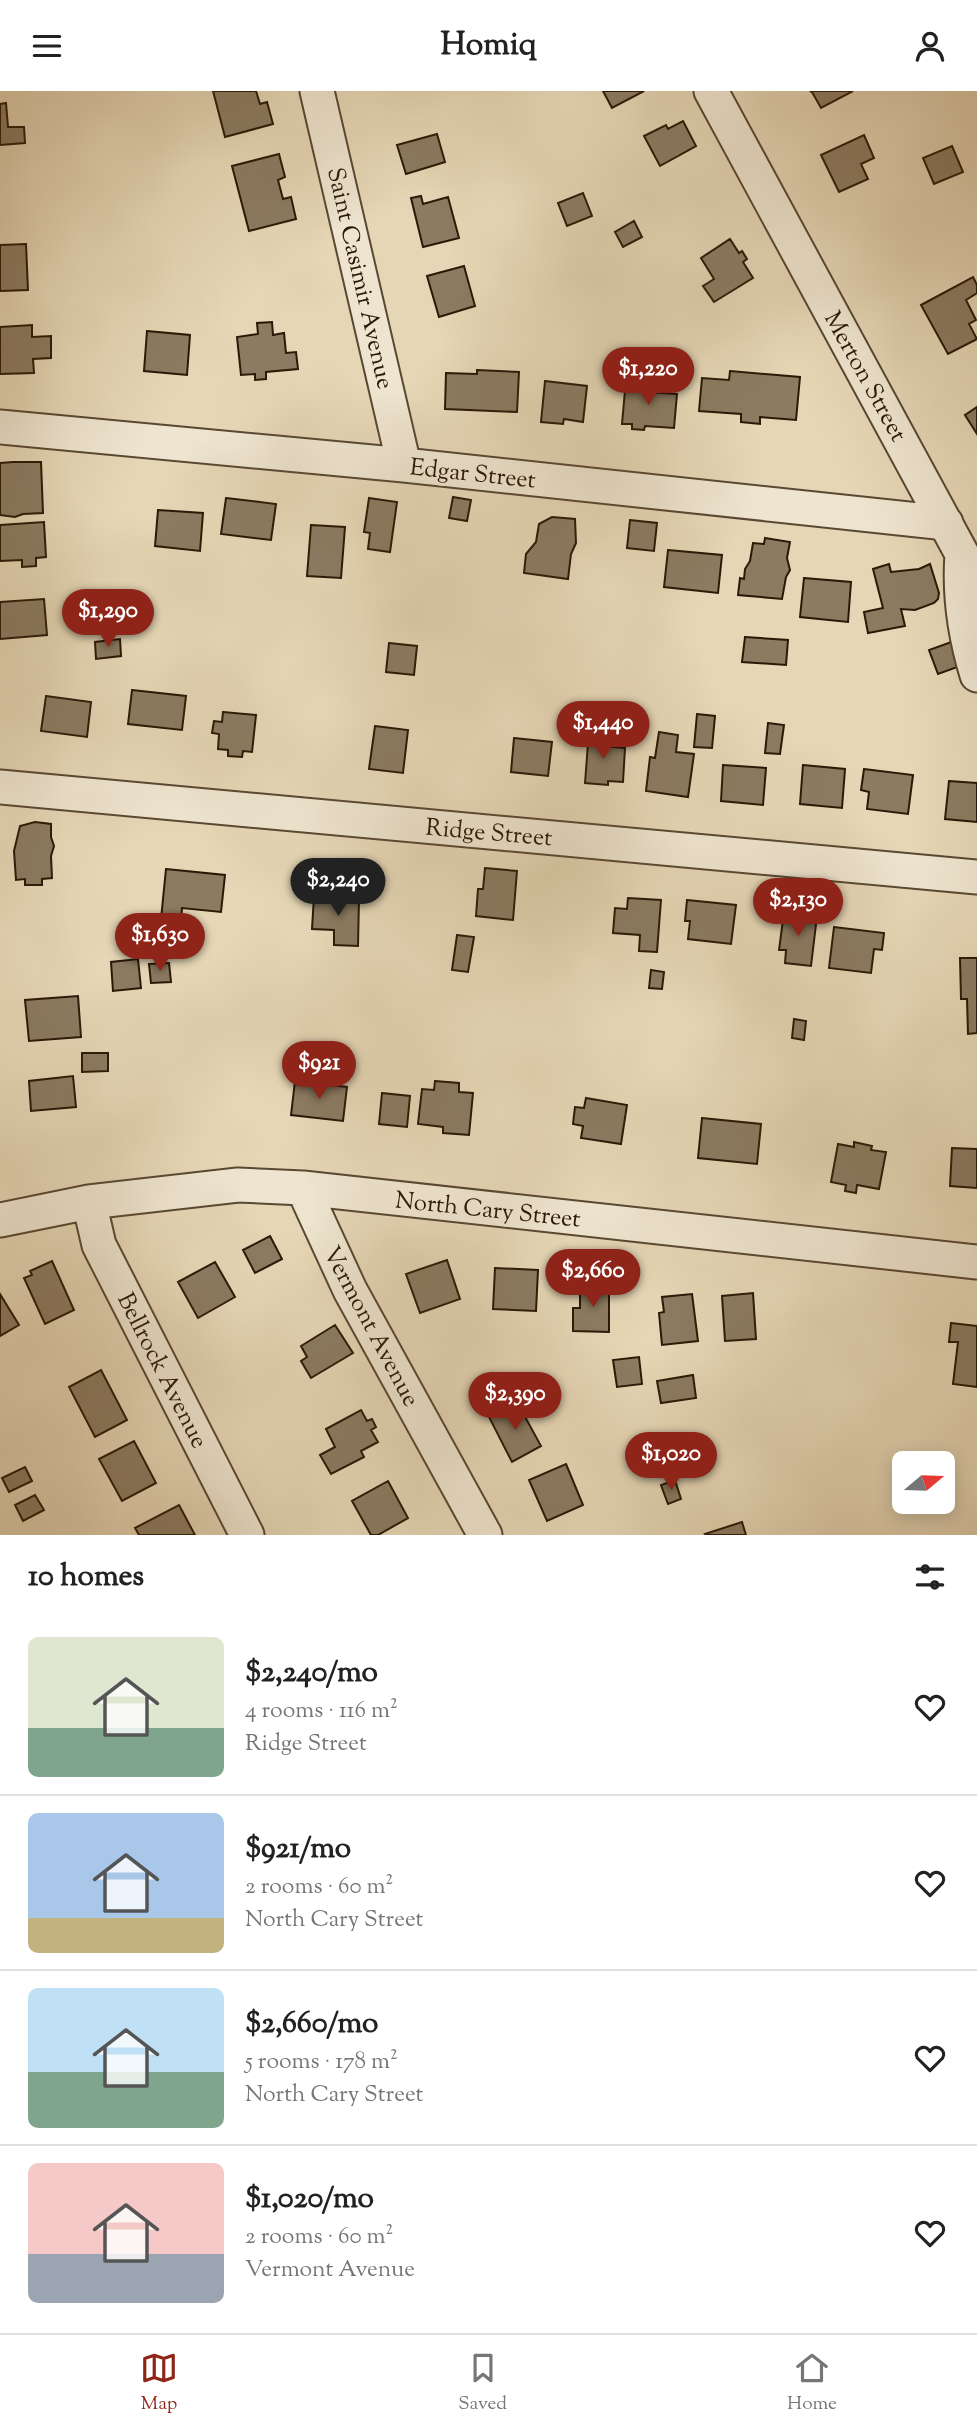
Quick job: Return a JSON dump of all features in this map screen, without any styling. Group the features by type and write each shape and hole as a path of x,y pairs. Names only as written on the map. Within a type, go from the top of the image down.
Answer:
{"street":[{"name":"Saint Casimir Avenue","path":"317,91 404,465"},
{"name":"Merton Street","path":"711,91 962,554 960,585 971,657 977,675"},
{"name":"Edgar Street","path":"0,427 404,465 946,523"},
{"name":"Ridge Street","path":"0,787 977,877"},
{"name":"North Cary Street","path":"0,1220 89,1202 237,1185 303,1188 977,1262"},
{"name":"Vermont Avenue","path":"303,1188 349,1290 485,1535"},
{"name":"Bellrock Avenue","path":"89,1202 99,1245 247,1535"}],"building":[{"path":"213,91 256,91 260,104 267,102 273,124 225,137"},
{"path":"603,91 644,91 612,108"},
{"path":"810,91 853,91 821,108"},
{"path":"6,103 8,127 24,127 25,143 0,145 0,104"},
{"path":"683,121 696,146 660,166 644,136 666,125 668,129"},
{"path":"437,134 445,162 406,174 397,145"},
{"path":"864,135 874,158 861,164 868,179 839,192 821,155"},
{"path":"952,146 963,172 934,184 923,158"},
{"path":"279,154 285,177 278,180 283,199 291,197 296,219 249,231 232,166"},
{"path":"583,193 592,216 567,226 558,203"},
{"path":"421,196 423,204 448,197 459,238 423,247 411,198"},
{"path":"634,221 642,237 623,247 615,232"},
{"path":"730,239 739,253 742,251 747,259 743,262 753,278 714,302 703,286 714,279 701,258"},
{"path":"26,244 28,290 0,291 0,245"},
{"path":"464,266 475,306 439,317 427,276"},
{"path":"973,277 977,293 966,300 976,320 969,324 977,339 948,354 921,305"},
{"path":"272,322 273,335 284,333 286,353 296,352 298,369 266,372 266,379 255,380 255,374 241,375 237,337 258,334 257,323"},
{"path":"32,325 32,337 51,336 51,358 33,359 34,373 0,374 0,327"},
{"path":"147,331 190,335 187,375 144,371"},
{"path":"477,370 519,372 517,412 445,409 446,373 477,374"},
{"path":"730,371 800,377 796,420 760,417 760,424 741,422 741,414 699,411 702,378 729,380"},
{"path":"626,379 647,381 646,392 677,394 674,428 645,426 644,430 632,429 632,424 622,424"},
{"path":"545,381 587,386 583,422 564,419 563,424 541,422"},
{"path":"977,407 977,434 965,415"},
{"path":"41,462 43,513 15,517 0,515 0,463"},
{"path":"453,497 471,500 467,521 449,518"},
{"path":"226,498 276,504 271,540 221,534"},
{"path":"369,498 397,502 390,552 368,549 370,533 364,532"},
{"path":"158,510 203,513 200,551 155,546"},
{"path":"552,517 575,519 576,543 571,554 568,579 524,573 526,554 536,542 539,524"},
{"path":"630,520 657,523 654,551 627,548"},
{"path":"44,522 46,557 36,558 36,566 22,567 22,560 0,561 0,525"},
{"path":"311,525 345,527 341,578 307,576"},
{"path":"765,538 790,542 787,558 790,570 782,599 738,595 740,578 744,579 753,543 764,544"},
{"path":"668,550 722,555 718,593 664,587"},
{"path":"889,564 891,572 919,569 930,564 939,593 938,599 915,610 901,609 905,626 868,633 864,612 883,608 873,569"},
{"path":"804,578 851,582 848,622 800,617"},
{"path":"44,599 47,635 0,639 0,602"},
{"path":"745,637 788,640 786,665 742,662"},
{"path":"120,639 121,656 96,659 95,642"},
{"path":"954,641 963,665 938,674 929,650"},
{"path":"389,643 417,646 414,675 386,672"},
{"path":"132,690 186,696 182,730 128,724"},
{"path":"46,696 91,702 87,737 41,731"},
{"path":"223,712 256,715 252,752 243,751 242,757 228,756 228,750 218,749 219,734 212,733 214,721 222,722"},
{"path":"697,714 715,716 712,748 694,747"},
{"path":"768,723 784,725 780,754 765,753"},
{"path":"375,726 408,730 403,773 369,769"},
{"path":"589,730 603,731 602,746 625,748 623,782 608,781 608,785 585,783"},
{"path":"659,732 678,735 676,752 694,754 688,797 646,791 650,757 655,758"},
{"path":"514,738 552,742 548,776 511,772"},
{"path":"723,765 766,768 763,805 721,801"},
{"path":"803,765 845,769 842,808 800,804"},
{"path":"864,769 913,775 908,814 867,809 869,792 861,790"},
{"path":"949,781 977,783 977,822 945,819"},
{"path":"35,822 51,824 54,846 51,856 52,878 42,879 42,885 25,885 25,879 16,880 14,851 20,826"},
{"path":"485,868 517,871 513,920 476,916 478,889 483,889"},
{"path":"166,869 225,875 221,912 182,908 181,921 161,919"},
{"path":"314,896 359,898 358,946 334,945 334,930 312,929"},
{"path":"628,898 661,900 657,952 639,951 640,935 613,933 615,908 627,909"},
{"path":"687,900 736,905 731,944 688,939 690,921 685,921"},
{"path":"784,912 817,916 811,966 785,963 786,950 779,950"},
{"path":"834,927 884,933 882,950 874,949 871,973 829,968"},
{"path":"457,935 474,937 468,972 452,970"},
{"path":"960,958 977,958 977,1033 968,1034 967,999 961,999"},
{"path":"138,959 141,988 113,991 111,962"},
{"path":"169,963 171,982 151,983 149,964"},
{"path":"651,970 664,972 662,989 649,988"},
{"path":"78,996 81,1037 29,1041 25,1000"},
{"path":"794,1019 806,1021 804,1040 792,1038"},
{"path":"82,1053 108,1053 108,1071 82,1072"},
{"path":"73,1076 76,1107 31,1111 29,1081"},
{"path":"295,1081 347,1087 343,1121 291,1115"},
{"path":"435,1081 459,1083 459,1092 473,1093 469,1135 443,1133 443,1127 418,1124 422,1089 434,1090"},
{"path":"382,1093 410,1096 407,1127 379,1124"},
{"path":"586,1098 627,1105 621,1144 581,1138 583,1126 573,1124 575,1107 584,1108"},
{"path":"702,1118 761,1124 757,1164 698,1158"},
{"path":"854,1142 872,1146 871,1150 886,1152 879,1189 857,1185 856,1193 845,1191 846,1185 831,1182 838,1144 854,1147"},
{"path":"952,1148 977,1149 977,1188 950,1186"},
{"path":"270,1236 282,1259 255,1273 243,1250"},
{"path":"447,1260 460,1299 420,1313 406,1274"},
{"path":"52,1261 74,1310 45,1324 24,1278 32,1275 30,1271"},
{"path":"215,1262 235,1297 198,1318 178,1282"},
{"path":"495,1268 538,1270 536,1311 493,1309"},
{"path":"580,1284 609,1284 609,1332 573,1331 573,1308 580,1308"},
{"path":"753,1293 756,1339 725,1341 722,1296"},
{"path":"0,1294 19,1325 0,1336"},
{"path":"692,1294 698,1341 662,1345 659,1313 664,1312 662,1297"},
{"path":"951,1323 977,1326 977,1387 953,1384 958,1342 949,1342"},
{"path":"335,1325 353,1353 311,1378 301,1361 307,1357 301,1346"},
{"path":"639,1357 642,1384 617,1387 613,1360"},
{"path":"101,1370 127,1420 95,1437 69,1387"},
{"path":"693,1375 696,1398 661,1403 657,1381"},
{"path":"517,1402 541,1446 512,1462 489,1417"},
{"path":"361,1410 367,1421 372,1419 376,1427 371,1430 378,1442 361,1451 364,1457 331,1474 320,1455 335,1447 326,1429"},
{"path":"134,1441 156,1483 122,1501 99,1459"},
{"path":"566,1464 583,1505 547,1521 529,1480"},
{"path":"25,1467 32,1481 9,1492 2,1478"},
{"path":"675,1480 681,1499 668,1504 661,1485"},
{"path":"388,1481 408,1518 378,1535 371,1535 352,1501"},
{"path":"35,1495 44,1510 23,1521 15,1505"},
{"path":"179,1505 195,1535 139,1535 135,1528"},
{"path":"742,1522 746,1535 705,1534"}]}
